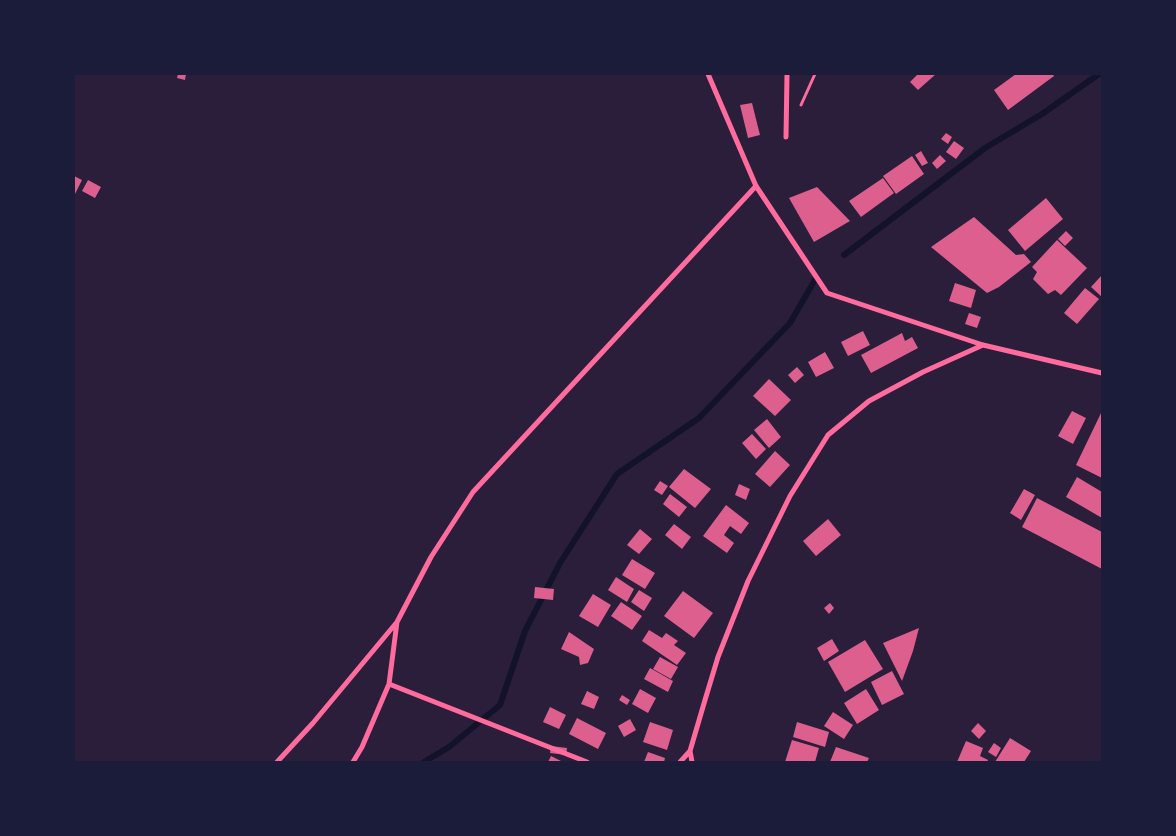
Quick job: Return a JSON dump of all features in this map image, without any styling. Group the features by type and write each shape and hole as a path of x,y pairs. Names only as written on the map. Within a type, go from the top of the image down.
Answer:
{"street":[{"path":"708,74 756,186 827,293 983,345 1102,374"},
{"path":"786,137 787,74"},
{"path":"277,762 313,723 397,622 431,557 472,492 756,186"},
{"path":"692,762 690,752 718,657 748,580 790,496 828,435 869,401 923,372 983,345"},
{"path":"353,762 362,747 389,684 397,622"},
{"path":"389,684 588,762"},
{"path":"680,762 690,752"}],"shaded area":[{"path":"74,74 1102,74 1102,762 74,762"}],"building":[{"path":"178,74 186,74 185,80 177,78"},
{"path":"918,74 936,74 918,90 910,82"},
{"path":"1016,74 1053,74 1054,76 1008,110 994,90"},
{"path":"752,103 760,135 748,138 740,105"},
{"path":"946,133 952,137 948,144 941,139"},
{"path":"954,141 964,148 956,159 946,152"},
{"path":"921,151 928,163 922,166 915,155"},
{"path":"940,155 946,161 937,169 932,163"},
{"path":"912,156 924,174 896,194 883,176"},
{"path":"74,176 82,180 74,196"},
{"path":"883,178 894,193 861,217 849,201"},
{"path":"88,180 101,187 95,198 82,191"},
{"path":"817,187 850,221 814,242 789,198"},
{"path":"1046,198 1063,219 1025,251 1008,230"},
{"path":"974,217 1016,255 1024,254 1031,262 999,287 987,293 931,247"},
{"path":"1066,231 1073,238 1065,246 1058,239"},
{"path":"1057,240 1087,268 1061,295 1055,290 1048,294 1033,279 1037,272 1032,267"},
{"path":"1102,275 1102,297 1091,287"},
{"path":"955,283 976,290 971,308 949,301"},
{"path":"1085,288 1099,299 1077,324 1064,313"},
{"path":"969,313 981,317 977,328 965,324"},
{"path":"863,331 870,345 848,356 841,342"},
{"path":"902,333 905,341 912,337 918,348 871,373 861,355"},
{"path":"825,352 834,368 816,377 808,362"},
{"path":"797,367 804,375 795,383 788,375"},
{"path":"769,379 791,400 775,416 753,396"},
{"path":"1072,411 1086,418 1073,444 1058,436"},
{"path":"1102,411 1102,478 1076,465"},
{"path":"767,419 781,437 769,448 754,430"},
{"path":"752,434 766,449 756,459 742,443"},
{"path":"775,451 790,465 770,487 755,474"},
{"path":"684,469 711,489 695,508 669,487"},
{"path":"1077,477 1102,492 1102,518 1066,497"},
{"path":"660,481 668,486 662,495 654,490"},
{"path":"739,484 750,489 746,500 735,495"},
{"path":"1024,489 1035,495 1021,520 1010,513"},
{"path":"670,494 687,507 679,517 663,504"},
{"path":"1037,498 1102,532 1102,569 1022,527"},
{"path":"726,505 749,523 741,534 730,526 724,535 734,543 727,553 703,536"},
{"path":"828,519 841,535 816,556 803,541"},
{"path":"674,524 691,537 682,549 665,535"},
{"path":"640,529 652,539 639,554 627,545"},
{"path":"632,559 655,573 645,589 622,575"},
{"path":"616,577 634,589 627,602 608,590"},
{"path":"535,587 554,589 553,600 534,598"},
{"path":"639,590 652,598 644,611 631,602"},
{"path":"683,591 713,613 694,638 664,616"},
{"path":"593,594 611,605 598,627 579,616"},
{"path":"621,602 642,616 632,630 611,616"},
{"path":"830,603 834,608 829,614 824,608"},
{"path":"919,628 913,651 902,681 883,643"},
{"path":"649,630 662,638 666,633 678,641 674,645 686,653 677,665 642,641"},
{"path":"569,632 594,649 588,663 580,665 579,657 561,649"},
{"path":"832,639 839,651 824,661 817,648"},
{"path":"865,640 883,669 845,692 828,662"},
{"path":"660,657 678,667 671,679 653,669"},
{"path":"650,668 673,681 668,692 644,679"},
{"path":"892,671 904,694 882,705 871,682"},
{"path":"640,689 656,698 648,713 632,704"},
{"path":"866,689 879,710 857,724 844,703"},
{"path":"587,691 599,697 594,709 581,704"},
{"path":"622,695 630,700 627,705 619,700"},
{"path":"550,707 566,715 559,729 543,722"},
{"path":"833,712 853,725 844,739 824,726"},
{"path":"577,718 606,733 598,749 569,734"},
{"path":"630,719 636,730 624,737 618,726"},
{"path":"650,722 673,730 667,750 643,742"},
{"path":"797,722 829,732 825,747 793,737"},
{"path":"978,723 986,731 979,739 971,731"},
{"path":"1010,738 1031,751 1024,762 995,762"},
{"path":"792,740 819,748 815,762 785,762"},
{"path":"966,741 983,748 980,756 988,760 987,762 957,762"},
{"path":"994,743 1001,748 996,757 988,752"},
{"path":"551,746 567,748 566,755 550,753"},
{"path":"836,747 869,758 867,762 830,762"},
{"path":"648,752 665,758 664,762 644,762"},
{"path":"551,756 563,762 548,762"}],"waterway":[{"path":"844,255 985,148 1042,114 1099,74"},
{"path":"424,762 449,747 500,705 525,631 560,563 617,474 699,418 790,323 816,278"}]}
